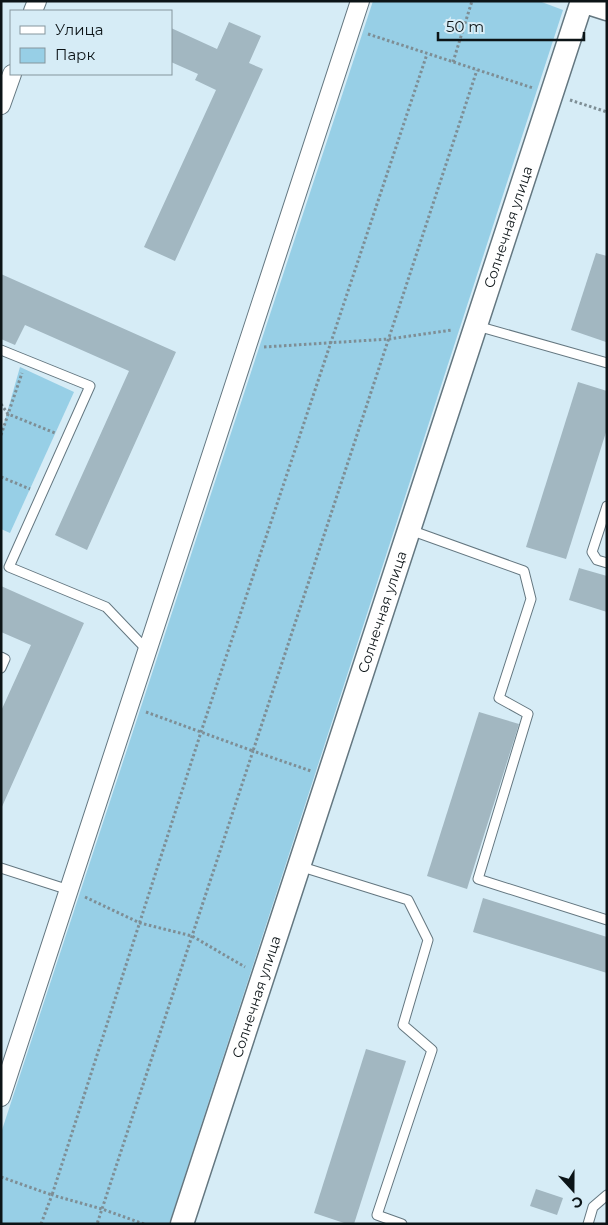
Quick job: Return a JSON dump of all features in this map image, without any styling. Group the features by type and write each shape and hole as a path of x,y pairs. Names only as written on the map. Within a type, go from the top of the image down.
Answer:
{"street":[{"path":"1,1097 360,1"},
{"path":"582,1 607,9"},
{"name":"Солнечная улица","path":"182,1224 582,1"},
{"path":"1,105 12,75"}],"lane":[{"path":"476,326 606,362"},
{"path":"1,350 90,386 10,567 106,607 147,650"},
{"path":"607,506 592,552 597,560 607,563"},
{"path":"410,530 524,571 531,599 499,698 528,714 478,879 607,920"},
{"path":"1,657 5,659 1,668"},
{"path":"299,866 408,900 428,940 404,1025 432,1050 377,1216 402,1224"},
{"path":"1,868 69,890"},
{"path":"588,1224 593,1207 607,1195"}],"path":[{"path":"453,62 472,1"},
{"path":"351,29 607,112"},
{"path":"41,1224 201,732 427,54"},
{"path":"97,1224 478,70"},
{"path":"246,348 389,339 476,326"},
{"path":"1,435 26,360"},
{"path":"1,404 8,414 67,438"},
{"path":"1,477 42,494"},
{"path":"129,706 253,751 329,776"},
{"path":"69,890 140,922 192,936 263,978"},
{"path":"1,1177 144,1224"}],"green space":[{"path":"373,1 539,1 563,10 169,1224 1,1224 1,1133"},
{"path":"20,367 74,392 10,533 1,529 1,434"}],"building":[{"path":"229,22 261,36 249,63 263,69 175,261 144,247 216,90 195,80 198,74 172,62 172,28 217,49"},
{"path":"596,253 607,256 606,342 571,330"},
{"path":"1,274 176,352 87,550 55,535 129,371 25,325 15,345 1,339"},
{"path":"578,382 607,391 607,429 566,559 526,547"},
{"path":"579,568 607,576 607,612 569,600"},
{"path":"1,586 84,623 1,809 1,711 31,645 1,632"},
{"path":"479,712 519,724 467,889 427,876"},
{"path":"483,898 607,937 607,973 473,932"},
{"path":"366,1049 406,1061 354,1224 347,1224 314,1213"},
{"path":"536,1189 563,1198 557,1215 530,1206"}]}
